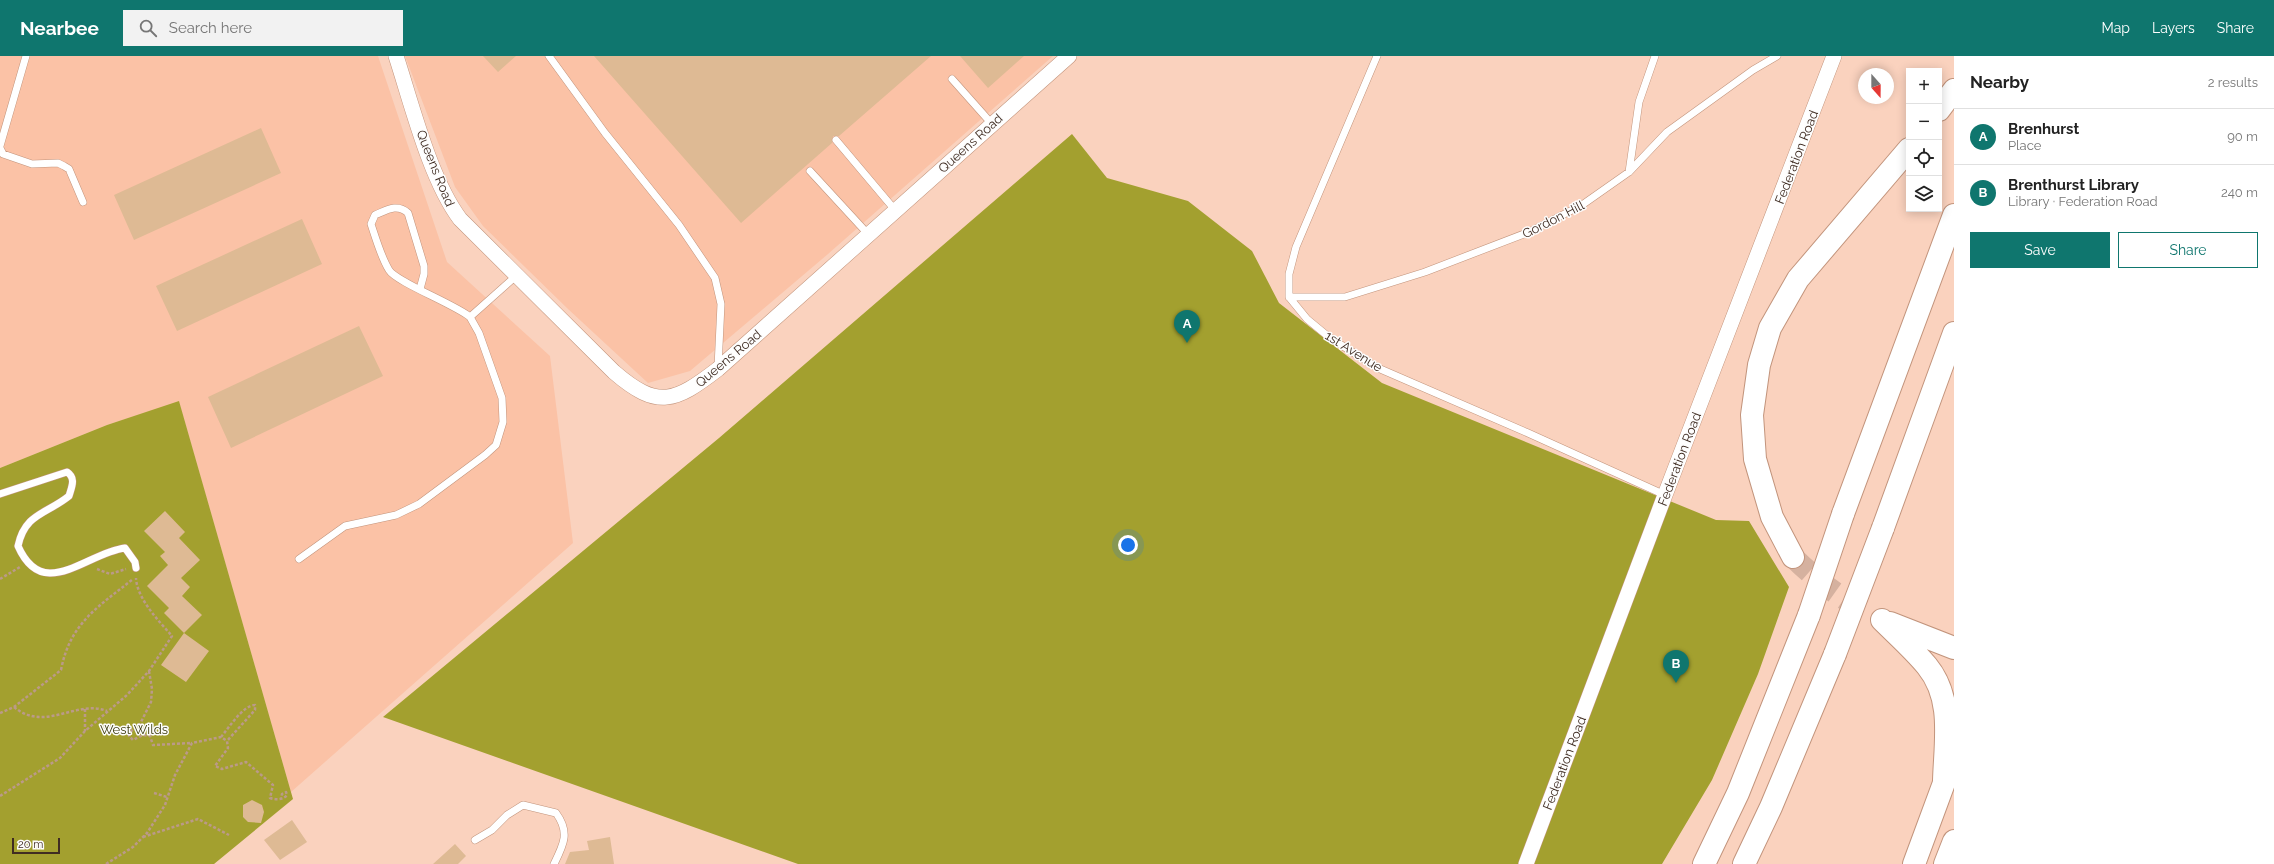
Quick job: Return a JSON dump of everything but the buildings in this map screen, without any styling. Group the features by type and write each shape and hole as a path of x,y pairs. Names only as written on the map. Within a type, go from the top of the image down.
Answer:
{"main road":[{"path":"1942,106 1954,90"},
{"path":"1794,557 1772,517 1755,460 1752,415 1759,365 1770,328 1798,279 1906,153"},
{"path":"1704,864 1738,793 1809,615 1843,514 1954,215"},
{"path":"1744,864 1771,807 1835,654 1883,528 1954,333"},
{"path":"1944,781 1947,728 1942,691 1927,666 1877,618 1954,648"},
{"path":"1914,864 1954,756"},
{"path":"1946,864 1954,841"}],"street":[{"name":"Queens Road","path":"396,56 422,135 446,197 469,230 633,389 645,394 662,396 684,393 718,369 1069,56"},
{"name":"Federation Road","path":"1526,864 1665,495 1834,56"}],"lane":[{"path":"26,56 0,147 3,154 32,164 58,163 69,169 83,202"},
{"path":"549,56 605,133 679,225 706,262 715,278 721,304 718,369"},
{"path":"1289,297 1289,274 1296,247 1377,56"},
{"path":"1629,172 1639,102 1655,56"},
{"name":"Gordon Hill","path":"1289,297 1345,296 1424,272 1530,232 1582,205 1629,172 1667,132 1753,70 1776,56"},
{"path":"952,79 992,124"},
{"path":"836,140 895,210"},
{"path":"810,171 868,234"},
{"path":"299,559 345,526 396,515 419,504 485,455 496,445 503,422 502,398 479,333 470,317 460,309 420,288 389,271 371,224 376,215 397,207 403,208 408,213 424,266 424,274 420,288"},
{"path":"470,317 516,276"},
{"name":"1st Avenue","path":"1289,297 1308,319 1330,338 1378,368 1528,433 1665,495"},
{"path":"0,494 67,472 72,475 73,480 69,496 31,520 24,528 18,546 27,563 36,570 51,574 80,565 117,549 125,548 135,565"},
{"path":"475,840 492,830 523,805 534,806 556,813 564,827 565,837 561,850 554,864"}],"path":[{"path":"0,579 27,563"},
{"path":"80,565 110,574 123,571 135,565"},
{"path":"0,713 14,707 61,670 65,652 73,634 94,610 136,576 138,590 159,621 172,636 149,670 127,695 85,731 60,758 0,796"},
{"path":"149,670 152,689 151,702 140,724 132,730 129,736 133,740 143,735 150,736 153,746 192,743 221,737 240,714 251,705 255,706 255,710 251,716 227,741"},
{"path":"14,707 22,714 36,717 85,709 98,708 107,711"},
{"path":"85,709 85,731"},
{"path":"221,737 227,741 228,748 215,766 222,769 246,762 273,785 270,798 281,799"},
{"path":"106,864 133,847 143,837 161,810 175,775 192,743"},
{"path":"154,793 167,797"},
{"path":"143,837 198,819 229,836"}],"shaded area":[{"path":"0,56 378,56 447,262 550,356 573,543 291,792 179,402 107,425 0,468"},
{"path":"405,56 1053,56 828,254 690,371 648,383 568,309 483,226 455,187"}],"green space":[{"path":"1072,134 1107,178 1188,201 1252,251 1279,303 1382,383 1716,520 1749,521 1789,587 1758,674 1712,780 1662,864 798,864 383,717 719,438"},
{"name":"West Wilds","path":"179,401 293,799 214,864 0,864 0,468 107,425"}],"tunnel":[{"path":"1793,557 1830,589 1871,615"}],"place":[{"name":"Brenhurst","path":"1187,343"},
{"name":"Brenthurst Library","path":"1676,683"}]}
